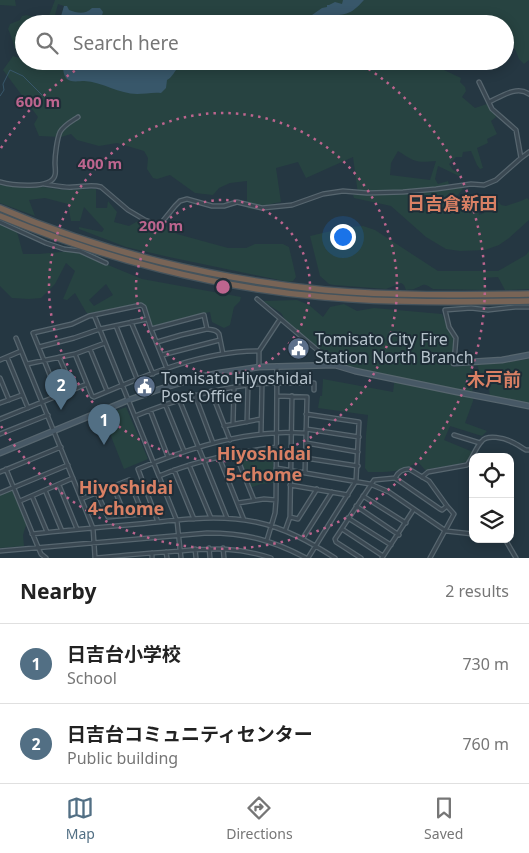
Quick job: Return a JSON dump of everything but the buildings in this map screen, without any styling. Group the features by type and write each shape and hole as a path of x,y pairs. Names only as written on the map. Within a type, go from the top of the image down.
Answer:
{"highway":[{"path":"0,208 62,232 153,260 271,284 360,293 529,294"},
{"path":"0,216 69,242 152,267 189,276 262,289 325,297 392,301 529,301"}],"street":[{"path":"478,82 496,113 516,130 521,158"},
{"path":"489,102 512,92 525,91 529,94"},
{"path":"0,182 27,186 52,181 55,177 60,132 78,117"},
{"path":"44,184 70,188 89,185 101,187 128,210 145,220 157,224 162,222 180,201 187,199 212,206 224,206 237,202 262,208 292,205 324,194 343,191 376,193 436,189 470,184 484,185 496,180 529,152"},
{"path":"0,222 46,243 64,249 80,251 106,263"},
{"path":"257,300 328,359 329,364"},
{"path":"58,395 33,333 72,324 94,315 141,305 144,307 167,368"},
{"path":"529,308 444,310 448,327 456,338 454,363 502,360 529,355"},
{"path":"94,315 177,520 181,558"},
{"path":"151,329 204,315 207,329"},
{"path":"259,367 258,351 280,318"},
{"path":"39,347 79,337 100,329 147,319"},
{"path":"131,322 153,374"},
{"path":"116,326 137,379"},
{"path":"157,342 207,329 218,331 223,354"},
{"path":"16,338 94,528 95,558 137,556 209,548 238,549 272,558"},
{"path":"162,355 220,340"},
{"path":"27,364 75,354 105,343"},
{"path":"90,349 107,391"},
{"path":"0,360 22,351"},
{"path":"75,354 92,396 94,396 167,368 194,360 223,354 258,351"},
{"path":"7,357 28,408"},
{"path":"59,357 73,390"},
{"path":"0,453 160,389 200,377 259,367 339,365 355,371 529,406"},
{"path":"267,540 275,513 276,500 277,366"},
{"path":"0,378 9,400"},
{"path":"135,416 179,399 234,387 278,383 314,383 314,390"},
{"path":"0,419 87,384"},
{"path":"261,434 262,384"},
{"path":"247,422 248,385"},
{"path":"233,424 234,387"},
{"path":"211,391 230,440"},
{"path":"0,403 22,394"},
{"path":"195,395 213,443"},
{"path":"277,396 307,397 305,472"},
{"path":"285,531 290,517 292,396"},
{"path":"179,399 227,518"},
{"path":"165,404 184,451"},
{"path":"150,410 168,457"},
{"path":"0,551 179,535 226,533 267,540 307,558 356,481 359,422 306,414"},
{"path":"0,434 48,415"},
{"path":"224,426 262,420"},
{"path":"158,522 138,469 184,451 213,443 261,434 306,431 358,437"},
{"path":"454,435 480,443"},
{"path":"422,477 428,472 467,465 483,439 490,436 511,441 529,450"},
{"path":"306,443 358,452"},
{"path":"0,472 61,447"},
{"path":"159,476 190,465 235,453 277,447"},
{"path":"235,453 254,500"},
{"path":"219,457 244,520"},
{"path":"305,458 358,466"},
{"path":"0,493 68,465"},
{"path":"190,465 211,518"},
{"path":"276,468 370,484 389,492 446,530 469,533"},
{"path":"395,478 400,472 409,469 429,481 453,512 454,515 430,558"},
{"path":"6,470 32,534 44,558"},
{"path":"174,470 194,519"},
{"path":"20,501 73,478"},
{"path":"361,558 336,542 335,539 374,480 395,478 440,509 442,510 447,506"},
{"path":"82,499 129,480 143,514 108,517 97,493"},
{"path":"59,485 77,529"},
{"path":"290,485 348,495"},
{"path":"113,486 126,515"},
{"path":"134,492 144,487"},
{"path":"290,517 298,519 317,489"},
{"path":"46,490 62,530"},
{"path":"303,538 332,492"},
{"path":"32,496 47,532"},
{"path":"363,496 406,523"},
{"path":"238,503 264,499 276,500"},
{"path":"356,506 399,534"},
{"path":"342,529 383,557 414,509"},
{"path":"32,534 177,520 227,518 271,526 285,531 303,538 335,558"},
{"path":"348,518 391,544"},
{"path":"507,543 516,558"},
{"path":"209,548 210,558"},
{"path":"224,548 224,558"},
{"path":"195,549 196,558"},
{"path":"166,552 167,558"},
{"path":"152,553 152,558"}],"green space":[{"path":"0,0 15,0 16,6 0,5"},
{"path":"55,0 529,0 529,60 524,64 519,59 514,47 514,15 61,15 64,6 58,4 55,15 49,15"},
{"path":"15,22 15,49 8,29 10,24"},
{"path":"13,56 15,57 15,70 444,70 461,78 460,82 466,91 462,97 475,108 487,104 496,111 494,113 496,117 491,121 497,134 487,139 488,143 477,148 483,168 480,169 477,165 471,151 463,152 462,157 456,157 449,164 453,170 461,174 459,176 438,166 435,179 438,184 448,181 450,188 466,185 457,196 458,200 461,204 464,204 469,212 475,209 478,210 479,215 484,213 481,203 483,200 486,200 490,210 493,205 499,202 501,205 506,206 527,198 529,200 529,220 499,245 485,250 460,251 446,249 426,237 391,206 354,198 353,195 358,194 353,157 306,178 298,162 276,168 281,202 257,209 248,209 247,181 230,183 219,188 213,195 195,193 170,175 157,179 153,178 147,169 148,158 144,151 117,143 99,146 77,140 71,134 61,137 39,136 34,124 38,117 3,70","holes":["398,151 416,161 436,161 430,180 390,175 391,163"]},
{"path":"0,185 63,190 96,189 96,208 107,208 108,201 117,212 114,222 129,226 138,221 154,226 164,223 177,234 228,248 246,248 255,244 283,244 289,247 296,277 293,281 289,282 126,247 79,229 79,227 102,232 104,229 84,207 80,221 71,221 68,204 45,198 29,200 35,216 0,203"},
{"path":"0,224 16,228 23,254 71,251 142,279 241,297 234,307 230,325 224,328 212,322 210,312 152,326 146,309 141,303 88,314 75,293 67,300 63,299 75,271 66,263 55,284 41,298 12,298 0,286","holes":["106,284 113,295 94,306 89,300"]},
{"path":"363,226 375,230 438,271 498,271 526,255 529,251 529,289 505,290 498,277 483,278 487,290 433,289 422,285 406,290 401,283 386,289 329,284 320,276 310,236 348,227"},
{"path":"297,300 309,305 323,317 330,307 344,304 357,311 374,308 442,314 455,342 452,367 529,359 529,404 490,397 488,379 479,380 478,366 471,366 473,401 465,423 487,431 482,436 450,426 444,440 473,452 469,453 467,461 426,471 418,462 400,470 368,472 365,468 368,415 318,408 320,396 322,396 323,379 393,392 395,377 340,364 341,356 335,352 328,358 288,324 281,313 263,301"},
{"path":"126,407 148,459 124,469 103,416"},
{"path":"274,450 273,483 261,484 250,488 236,454"},
{"path":"13,488 27,522 23,535 24,546 0,548 0,492"}],"water":[{"path":"343,0 364,0 354,10 346,14 312,15 335,2 342,4"},
{"path":"64,6 78,13 87,12 92,8 100,8 103,12 102,15 61,15"},
{"path":"63,70 176,70 167,80 166,88 161,93 137,94 124,92 98,83 70,81 64,75"}],"waterway":[{"path":"0,96 4,90 3,84 10,70 23,76 42,95"}],"place":[{"name":"Tomisato City Fire Station North Branch","path":"299,348"},
{"name":"Tomisato Hiyoshidai Post Office","path":"145,387"},
{"name":"日吉台コミュニティセンター","path":"61,410"},
{"name":"日吉台小学校","path":"104,445"}],"district":[{"name":"日吉倉新田","path":"452,204"},
{"name":"木戸前","path":"494,380"},
{"name":"Hiyoshidai 5-chome","path":"264,464"},
{"name":"Hiyoshidai 4-chome","path":"126,498"}]}
